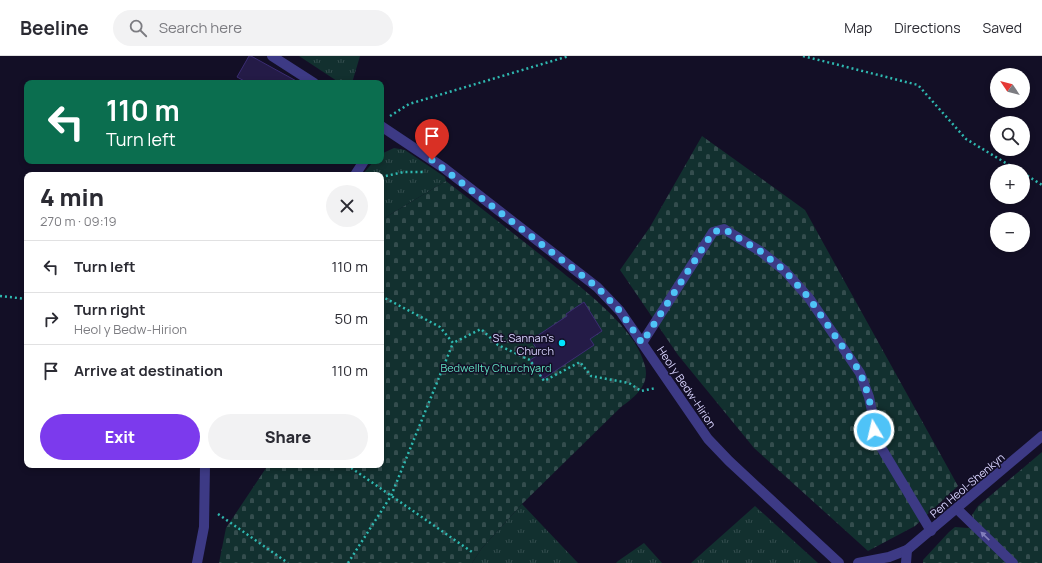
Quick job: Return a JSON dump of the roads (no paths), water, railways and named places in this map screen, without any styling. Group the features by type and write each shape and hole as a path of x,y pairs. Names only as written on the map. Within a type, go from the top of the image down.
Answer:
{"street":[{"path":"272,56 309,80"},
{"name":"Heol y Bedw-Hirion","path":"384,130 444,168 597,287 620,311 708,439 729,461 839,563"},
{"path":"642,343 713,232 724,229 760,251 784,270 809,298 860,372 869,397 878,444 931,531"},
{"name":"Pen Heol-Shenkyn","path":"858,563 889,557 906,550 931,531 1042,436"},
{"path":"197,563 204,527 205,468"},
{"path":"957,509 1013,563"},
{"path":"906,550 906,563"}],"place":[{"name":"St. Sannan's Church","path":"562,343"}],"park label":[{"name":"Bedwellty Churchyard","path":"496,367"}]}
